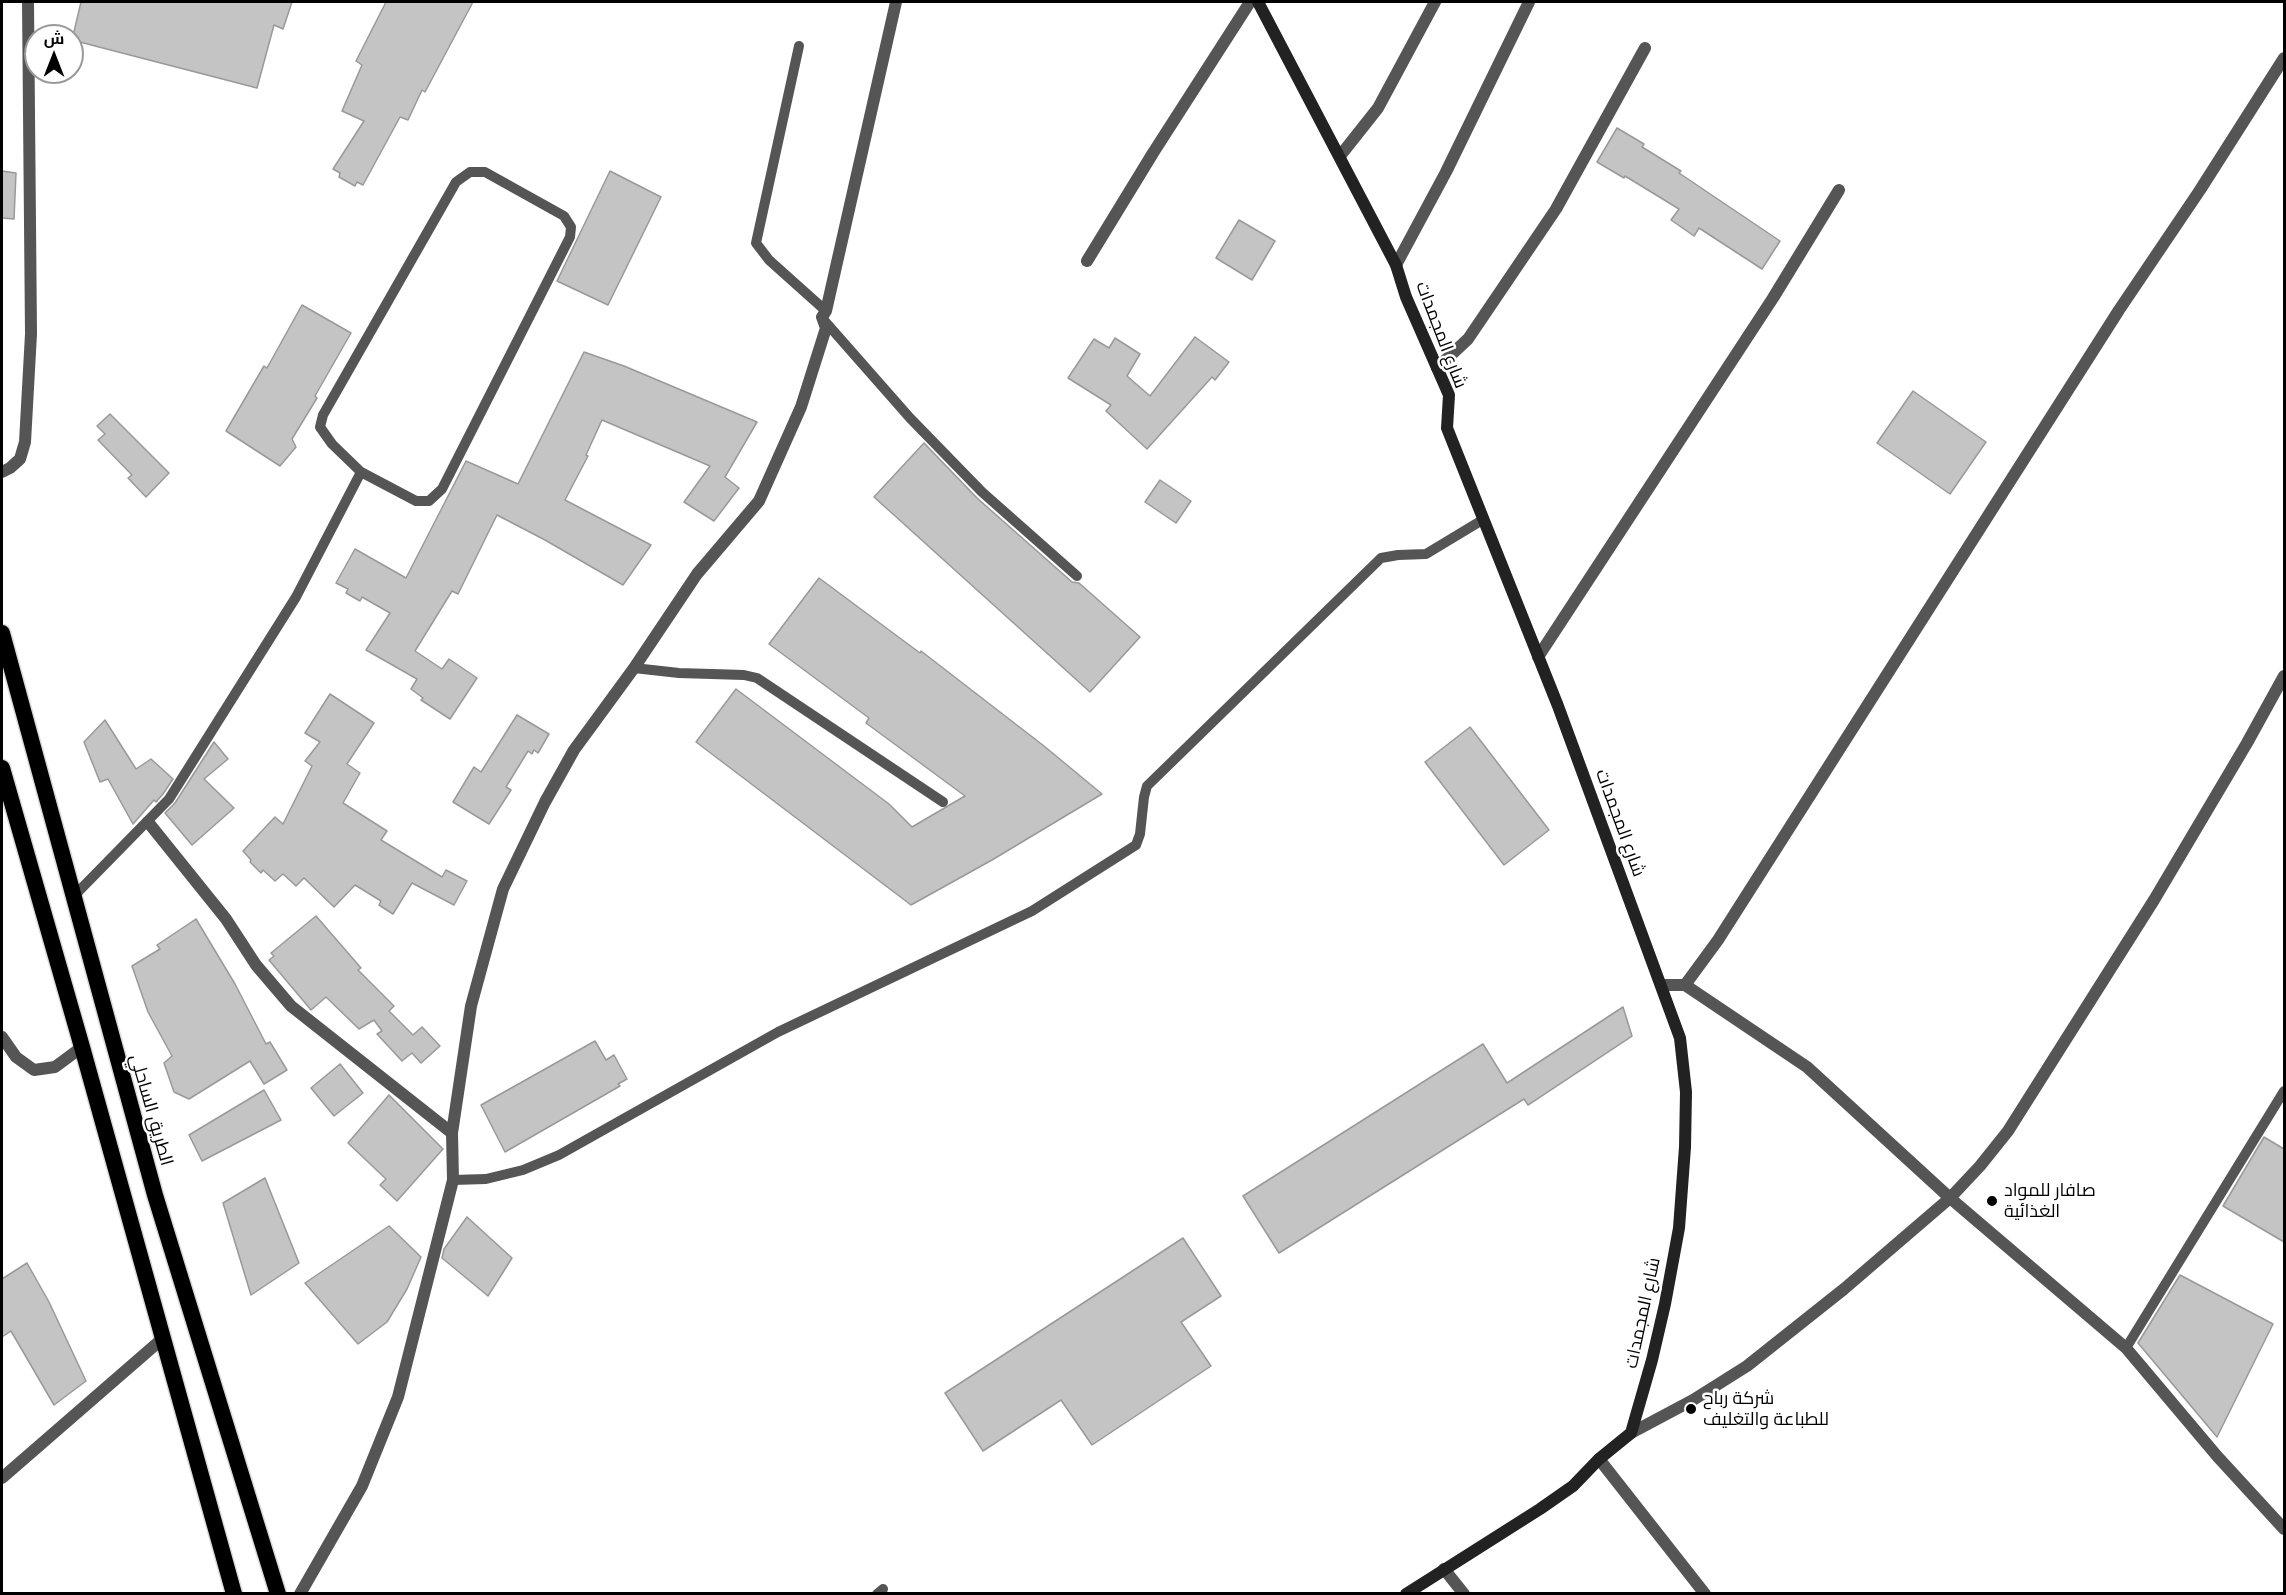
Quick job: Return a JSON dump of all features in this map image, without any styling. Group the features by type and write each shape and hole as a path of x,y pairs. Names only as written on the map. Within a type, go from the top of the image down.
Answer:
{"highway":[{"name":"الطريق الساحلي","path":"2,633 107,1026 155,1195 278,1593"},
{"path":"2,768 234,1593"},
{"path":"82,1047 107,1026"}],"main road":[{"name":"شارع المجمدات","path":"1258,2 1396,265 1406,297 1449,395 1447,428 1538,657 1680,1038 1686,1092 1679,1228 1652,1360 1631,1433"},
{"path":"1406,1593 1565,1491 1631,1433"}],"street":[{"path":"2,472 20,459 25,442 31,334 28,2"},
{"path":"300,1593 362,1486 398,1397 453,1180 452,1133 471,1006 503,888 544,802 574,750 634,668 697,574 759,501 801,407 825,328 824,314 896,2"},
{"path":"1087,261 1250,2"},
{"path":"1340,156 1377,108 1435,2"},
{"path":"1396,265 1446,172 1529,2"},
{"path":"1437,368 1468,339 1556,209 1645,48"},
{"path":"1685,985 1718,940 2119,310 2200,190 2284,58"},
{"path":"1538,657 1773,298 1839,190"},
{"path":"1631,1433 1693,1400 1747,1366 1844,1289 1950,1198 1980,1166 2014,1121 2154,900 2284,676"},
{"path":"148,822 226,919 256,965 291,1006 452,1133"},
{"path":"1661,985 1685,985 1807,1067 1950,1198 2126,1348 2217,1456 2284,1529"},
{"path":"2,1037 16,1057 34,1070 55,1067 82,1047"},
{"path":"2,1478 162,1339"},
{"path":"1599,1459 1705,1593"},
{"path":"1444,1569 1464,1593"}],"lane":[{"path":"799,46 756,243 769,260 824,314 910,418 982,492 1077,576"},
{"path":"470,172 485,172 564,216 571,227 570,237 442,489 429,501 416,501 361,472 332,444 320,427 323,415 456,182 470,172"},
{"path":"74,896 169,799 296,597 361,472"},
{"path":"453,1180 486,1179 523,1170 559,1155 778,1032 1032,911 1136,845 1140,834 1147,786 1381,558 1426,554 1484,519"},
{"path":"634,668 679,673 744,675 758,678 943,802"},
{"path":"2126,1348 2284,1090"}],"building":[{"path":"81,2 292,2 283,29 274,25 257,88 84,43 84,24 76,24"},
{"path":"386,2 473,2 425,92 422,90 408,120 400,117 363,185 357,182 355,186 339,177 340,173 333,169 364,121 342,111 362,65 356,61"},
{"path":"1617,128 1644,144 1642,147 1681,171 1679,173 1780,241 1762,269 1699,228 1694,236 1671,220 1679,209 1597,162"},
{"path":"2,171 16,173 14,219 2,218"},
{"path":"610,171 661,197 608,305 557,281"},
{"path":"1239,220 1275,241 1252,280 1216,258"},
{"path":"302,305 351,333 315,396 317,398 292,439 296,447 280,466 226,431 264,366 267,368"},
{"path":"1195,337 1229,362 1215,380 1212,377 1147,449 1106,411 1111,405 1068,378 1094,339 1109,348 1115,338 1140,354 1127,376 1150,396"},
{"path":"584,352 624,366 757,422 725,477 739,488 714,521 684,502 710,466 602,420 586,455 588,456 565,500 651,545 623,585 497,515 458,594 452,591 415,651 442,669 449,659 477,678 450,719 421,700 423,698 411,689 417,679 366,650 390,613 362,597 360,601 346,593 348,589 336,583 355,549 406,578 466,461 518,484"},
{"path":"1913,391 1986,442 1950,494 1877,443"},
{"path":"110,414 169,473 146,497 128,478 132,475 98,440 105,434 97,426"},
{"path":"924,443 977,498 1072,582 1079,583 1140,637 1090,692 874,497"},
{"path":"1160,480 1191,501 1176,523 1145,502"},
{"path":"819,578 920,653 921,651 1102,794 911,905 696,742 736,689 889,804 912,827 965,796 866,723 869,718 769,644"},
{"path":"330,694 374,723 347,764 360,773 343,803 387,831 381,840 442,877 446,870 467,881 454,905 412,883 393,914 379,905 381,901 355,885 334,907 304,878 296,886 283,874 275,881 263,870 261,873 243,851 275,817 283,824 312,766 305,761 320,742 305,733"},
{"path":"517,715 549,734 538,753 534,750 532,754 528,751 506,787 511,790 489,824 453,802 474,767 481,772"},
{"path":"105,720 136,769 151,759 173,779 156,802 154,800 133,824 108,779 100,782 84,742"},
{"path":"1470,727 1549,830 1504,865 1425,762"},
{"path":"214,742 228,759 204,779 234,808 192,845 165,813 175,803"},
{"path":"316,916 361,968 358,970 394,1006 389,1011 413,1035 422,1027 440,1046 421,1063 412,1053 402,1061 377,1034 382,1031 374,1020 359,1029 326,997 311,1010 269,960 274,956 271,953"},
{"path":"196,919 235,984 266,1044 270,1042 287,1070 264,1084 250,1061 189,1099 174,1092 164,1063 172,1056 148,1012 132,966 160,949 157,945"},
{"path":"1623,1007 1632,1036 1528,1105 1524,1099 1279,1253 1243,1196 1483,1044 1507,1083"},
{"path":"595,1041 606,1060 614,1055 627,1079 618,1084 620,1086 505,1152 481,1105"},
{"path":"340,1064 363,1093 334,1116 311,1088"},
{"path":"264,1090 281,1120 202,1161 189,1135"},
{"path":"389,1095 443,1149 397,1201 380,1185 386,1179 348,1143"},
{"path":"2264,1137 2284,1149 2284,1242 2223,1206"},
{"path":"265,1178 299,1263 251,1295 223,1203"},
{"path":"467,1217 512,1258 488,1296 442,1258 444,1249"},
{"path":"389,1226 421,1257 407,1289 387,1322 358,1344 305,1283"},
{"path":"1183,1238 1221,1296 1181,1322 1211,1366 1092,1445 1061,1400 983,1451 945,1393"},
{"path":"27,1263 49,1302 86,1381 54,1405 11,1331 2,1337 2,1279"},
{"path":"2180,1275 2273,1324 2217,1437 2138,1343"}],"place":[{"name":"صافار للمواد الغذائية","path":"1992,1201"},
{"name":"شركة رباح للطباعة والتغليف","path":"1691,1409"}]}
